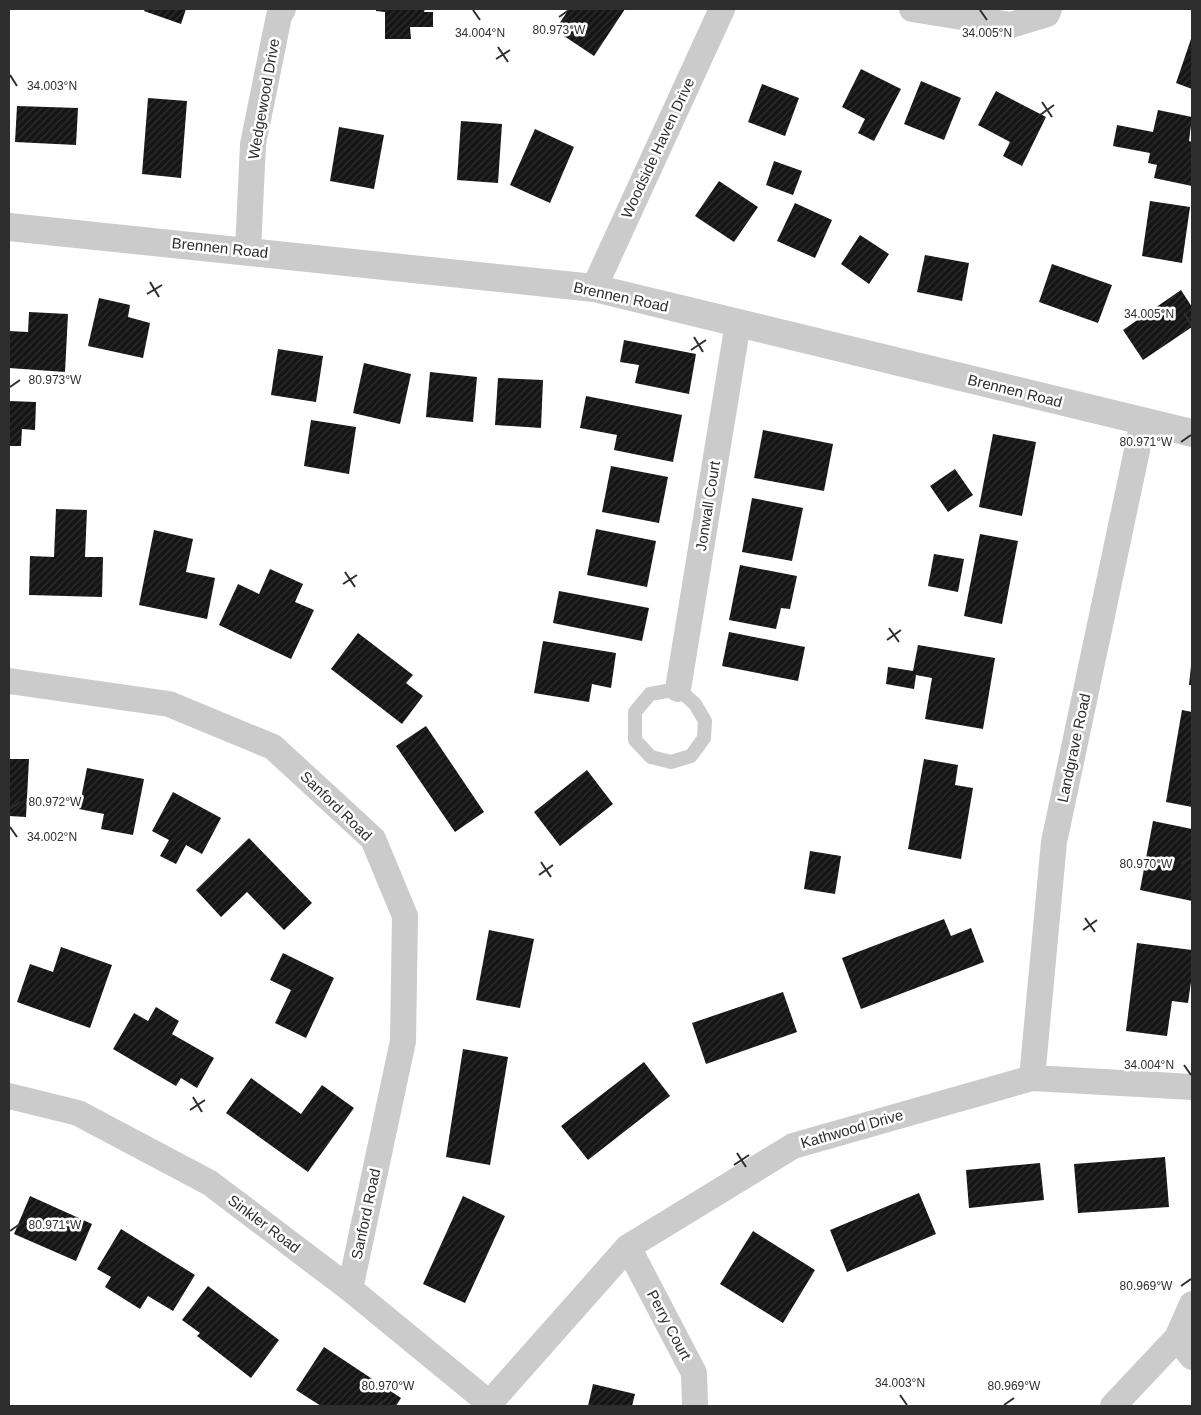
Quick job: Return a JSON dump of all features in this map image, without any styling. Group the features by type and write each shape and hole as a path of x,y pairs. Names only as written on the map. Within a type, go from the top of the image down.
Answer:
{"street":[{"name":"Wedgewood Drive","path":"248,251 252,144 283,9"},
{"name":"Woodside Haven Drive","path":"594,288 722,9"},
{"path":"912,9 1012,25 1047,14 1049,9"},
{"name":"Brennen Road","path":"9,227 594,288 1192,433"},
{"name":"Jonwall Court","path":"678,689 738,323"},
{"name":"Landgrave Road","path":"1032,1078 1054,842 1143,422"},
{"name":"Sanford Road","path":"9,681 169,704 273,747 373,839 405,916 403,1041 350,1289"},
{"name":"Kathwood Drive","path":"488,1404 628,1247 793,1146 1032,1078 1192,1087"},
{"name":"Sinkler Road","path":"9,1096 78,1113 210,1183 350,1289 488,1404"},
{"name":"Perry Court","path":"628,1247 694,1373 695,1406"},
{"path":"1114,1406 1185,1348 1192,1304"}],"lane":[{"path":"678,689 695,704 705,721 704,738 691,756 672,762 651,757 636,740 635,712 650,694 678,689"}],"building":[{"path":"145,9 186,9 181,24 144,11"},
{"path":"376,9 425,9 424,12 433,12 433,27 410,27 411,39 385,39 385,12 376,11"},
{"path":"569,9 625,9 594,56 555,30"},
{"path":"1192,36 1192,89 1176,83"},
{"path":"861,69 901,89 874,141 858,133 865,119 842,107"},
{"path":"921,81 961,98 944,140 904,124"},
{"path":"762,84 799,98 785,136 748,122"},
{"path":"996,91 1046,117 1022,166 1003,156 1010,142 978,125"},
{"path":"148,98 187,101 181,178 142,174"},
{"path":"17,106 78,108 76,145 15,142"},
{"path":"1158,110 1192,117 1189,141 1192,142 1192,186 1154,178 1157,165 1148,163 1150,153 1113,146 1117,125 1153,132"},
{"path":"461,121 502,124 498,183 457,180"},
{"path":"339,127 384,135 374,189 330,181"},
{"path":"535,129 574,147 550,203 510,185"},
{"path":"774,161 802,171 793,195 766,185"},
{"path":"719,181 758,207 734,242 695,216"},
{"path":"1150,201 1190,207 1182,263 1142,256"},
{"path":"795,203 832,220 815,258 777,241"},
{"path":"860,235 889,254 869,284 841,264"},
{"path":"925,255 969,263 962,301 917,292"},
{"path":"1052,264 1112,285 1098,323 1039,302"},
{"path":"1181,290 1192,307 1192,327 1143,360 1123,330"},
{"path":"99,298 130,305 128,317 150,323 143,358 88,346"},
{"path":"29,312 68,314 65,372 9,368 9,331 28,332"},
{"path":"624,340 696,354 689,394 635,383 639,365 620,362"},
{"path":"278,349 323,356 316,402 271,395"},
{"path":"364,363 411,374 400,424 353,413"},
{"path":"430,372 477,377 473,422 426,417"},
{"path":"498,378 543,380 541,428 495,425"},
{"path":"586,396 682,415 673,462 614,450 617,435 580,428"},
{"path":"9,401 36,402 35,430 22,429 21,446 9,446"},
{"path":"311,420 356,427 349,474 304,466"},
{"path":"763,430 833,444 824,491 754,478"},
{"path":"993,434 1036,442 1022,516 979,507"},
{"path":"611,466 668,477 659,523 602,512"},
{"path":"955,469 973,495 948,512 930,486"},
{"path":"752,498 803,508 792,561 742,552"},
{"path":"56,509 87,510 85,557 103,557 102,597 29,595 30,556 54,557"},
{"path":"596,529 656,541 647,587 587,575"},
{"path":"154,530 193,539 186,572 215,578 207,619 139,605"},
{"path":"980,534 1018,541 1002,624 964,616"},
{"path":"934,554 964,559 958,592 928,586"},
{"path":"740,565 797,576 790,609 781,608 776,629 729,620"},
{"path":"270,569 303,584 295,602 314,610 291,659 219,625 238,584 259,594"},
{"path":"559,591 649,608 642,641 553,623"},
{"path":"729,632 805,647 798,681 722,666"},
{"path":"358,633 413,675 406,683 423,696 402,724 331,669"},
{"path":"543,641 616,653 611,688 592,684 589,702 534,693"},
{"path":"918,645 995,658 983,729 925,719 932,678 916,675 914,689 886,684 888,667 913,671"},
{"path":"1191,666 1192,685 1189,685"},
{"path":"1182,710 1192,712 1192,807 1166,802"},
{"path":"426,726 484,812 455,832 396,746"},
{"path":"9,759 29,759 26,817 9,816"},
{"path":"924,759 958,765 955,785 973,788 961,859 908,849"},
{"path":"87,768 144,779 133,835 101,829 104,814 79,809"},
{"path":"587,770 613,804 560,846 534,812"},
{"path":"173,792 221,818 202,854 186,845 176,864 160,856 169,840 152,831"},
{"path":"1153,821 1192,829 1192,901 1140,890"},
{"path":"249,838 312,903 284,930 247,892 221,917 196,890"},
{"path":"810,851 841,856 835,894 804,889"},
{"path":"944,919 951,936 971,928 984,962 861,1009 842,958"},
{"path":"489,930 534,939 520,1008 476,1000"},
{"path":"1137,943 1192,950 1192,982 1188,1003 1172,1001 1167,1036 1126,1031"},
{"path":"61,947 112,965 90,1028 17,1002 30,964 53,972"},
{"path":"283,953 334,978 306,1038 275,1023 291,990 270,980"},
{"path":"783,992 797,1032 706,1064 692,1023"},
{"path":"156,1007 179,1021 172,1034 214,1058 197,1088 181,1078 176,1086 113,1049 134,1013 148,1021"},
{"path":"463,1049 508,1057 490,1165 446,1157"},
{"path":"644,1062 670,1096 588,1160 561,1126"},
{"path":"251,1078 301,1114 322,1085 354,1108 308,1172 226,1113"},
{"path":"1165,1157 1169,1207 1078,1213 1074,1164"},
{"path":"1040,1163 1044,1200 969,1208 966,1170"},
{"path":"919,1193 936,1234 847,1272 830,1230"},
{"path":"30,1196 92,1224 76,1261 14,1234"},
{"path":"463,1196 505,1216 465,1303 423,1284"},
{"path":"121,1229 195,1275 173,1311 148,1296 140,1309 105,1287 111,1277 97,1269"},
{"path":"753,1231 815,1270 783,1323 720,1284"},
{"path":"208,1286 279,1340 251,1378 197,1336 200,1333 182,1320"},
{"path":"324,1347 401,1398 396,1406 321,1406 296,1390"},
{"path":"593,1384 635,1394 632,1406 588,1406"}]}
